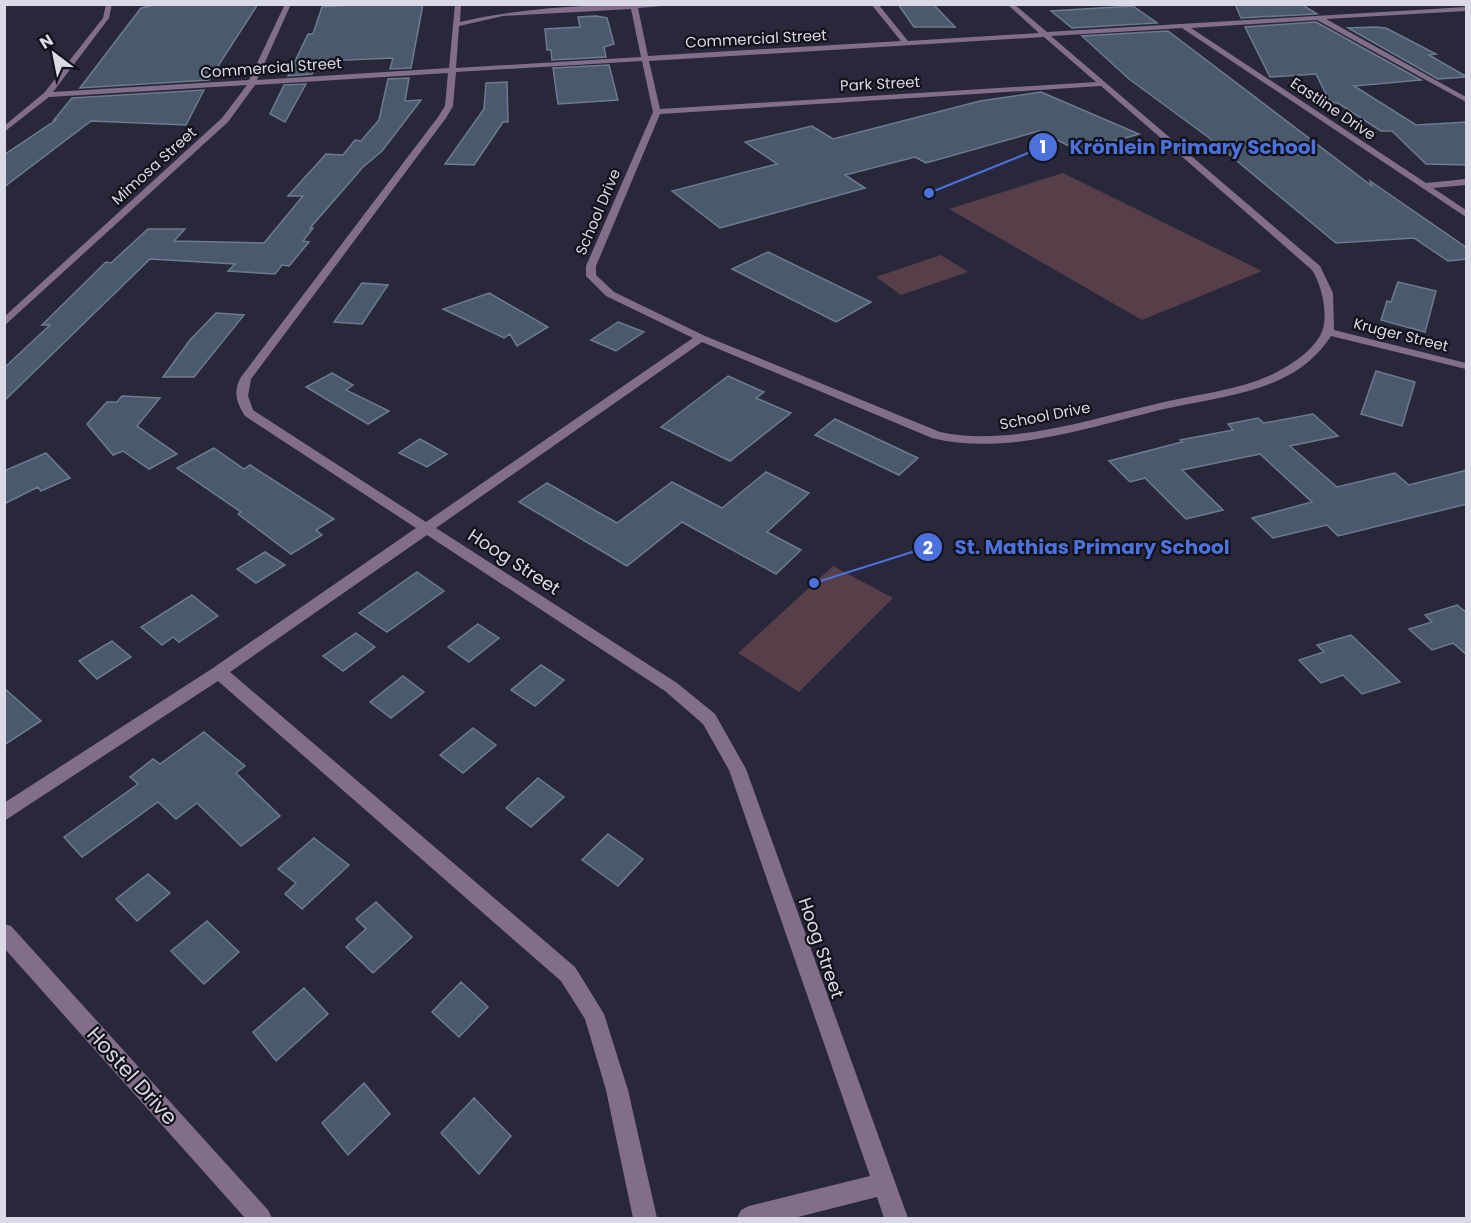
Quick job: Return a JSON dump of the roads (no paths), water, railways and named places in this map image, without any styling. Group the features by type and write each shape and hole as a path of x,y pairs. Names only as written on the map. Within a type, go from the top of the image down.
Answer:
{"street":[{"path":"4,130 47,95 106,18 109,4"},
{"name":"Mimosa Street","path":"4,323 225,120 252,83 288,4"},
{"name":"Hoog Street","path":"459,4 450,70 448,106 442,118 245,379 241,390 243,404 249,413 671,687 710,719 737,770 896,1218"},
{"path":"457,25 503,14 684,4"},
{"path":"874,4 907,44"},
{"path":"1010,4 1312,263 1324,279 1329,294 1328,332"},
{"path":"1435,4 1467,20"},
{"path":"634,7 657,112"},
{"name":"Commercial Street","path":"47,95 1467,9"},
{"path":"1318,18 1467,100"},
{"name":"Eastline Drive","path":"1185,27 1467,214"},
{"name":"Park Street","path":"657,112 1104,84"},
{"name":"School Drive","path":"657,112 591,266 591,276 610,294 701,338 936,435 958,440 996,441 1023,438 1252,386 1272,380 1304,360 1328,332"},
{"path":"1425,186 1467,182"},
{"name":"Kruger Street","path":"1328,332 1467,366"},
{"path":"4,813 219,672 701,338"},
{"path":"219,672 568,974 594,1014 617,1090 645,1218"},
{"name":"Hostel Drive","path":"4,933 260,1218"},
{"path":"749,1218 884,1184"}],"place":[{"name":"Krönlein Primary School","path":"929,193"},
{"name":"St. Mathias Primary School","path":"814,583"}]}
